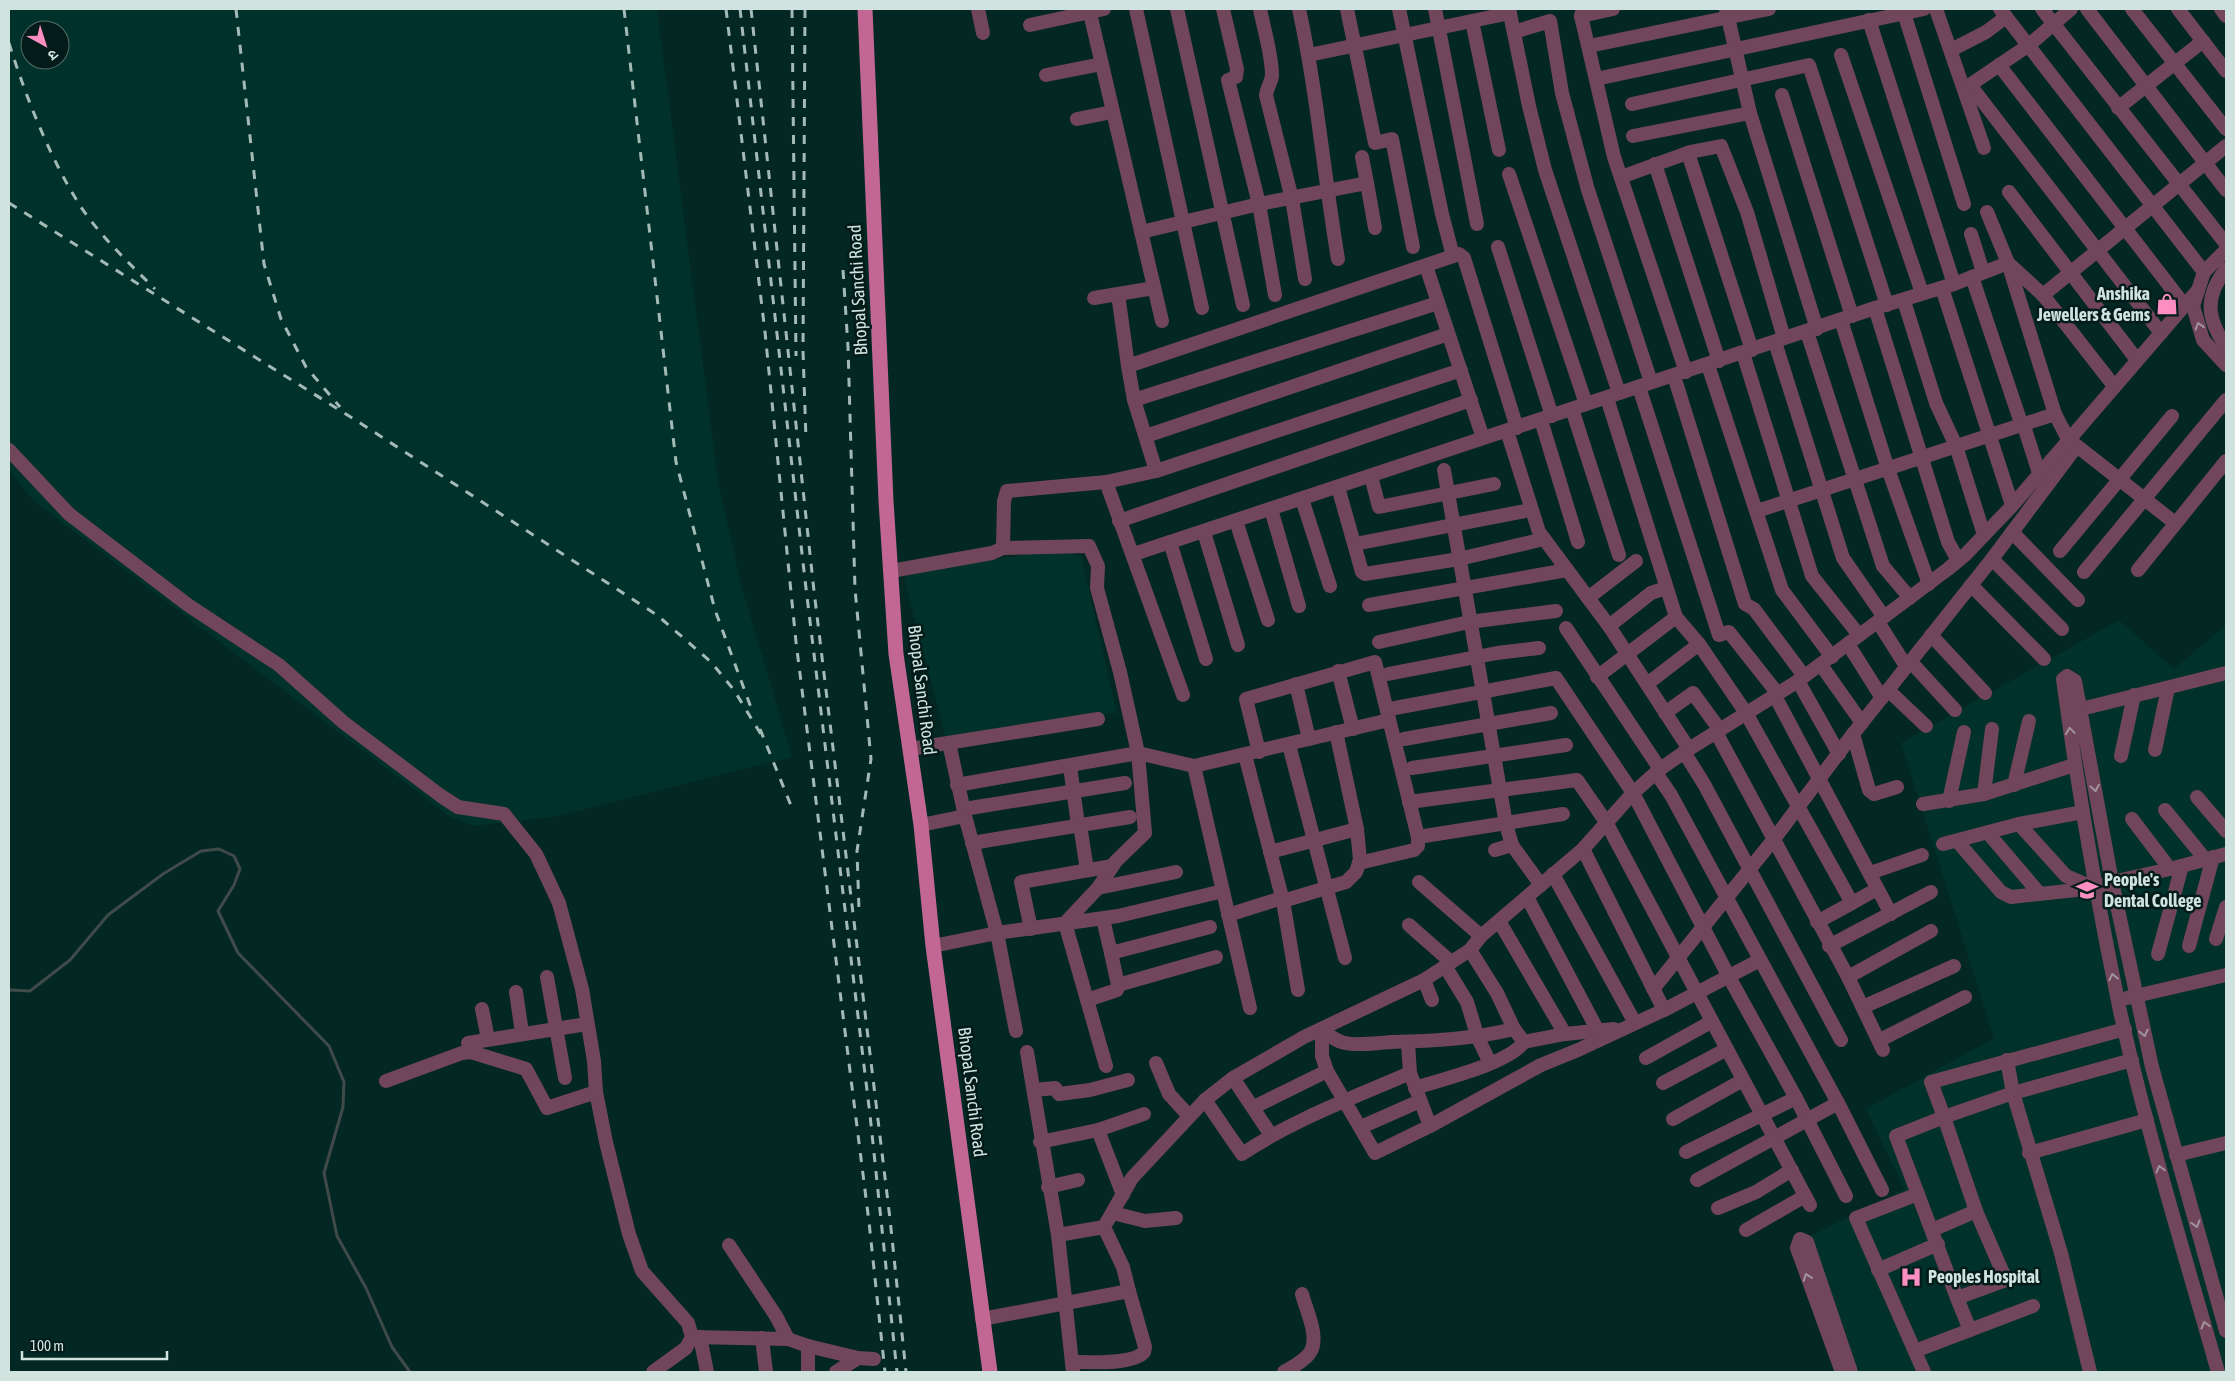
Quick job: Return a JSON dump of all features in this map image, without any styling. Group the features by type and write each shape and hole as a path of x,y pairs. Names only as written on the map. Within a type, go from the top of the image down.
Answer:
{"main road":[{"name":"Bhopal Sanchi Road","path":"866,9 896,654 921,825 934,946 990,1372"}],"street":[{"path":"978,9 983,33"},
{"path":"1030,25 1089,10 1104,9"},
{"path":"1136,9 1202,308"},
{"path":"1177,9 1221,214 1243,305"},
{"path":"1223,9 1237,69 1236,77 1228,80 1259,204 1275,295"},
{"path":"1260,9 1271,63 1272,79 1267,86 1266,95 1292,199 1305,279"},
{"path":"1299,9 1309,54 1327,192 1338,259"},
{"path":"1347,9 1375,143 1392,139 1413,247"},
{"path":"1399,9 1442,214 1453,256"},
{"path":"1435,9 1477,224"},
{"path":"1613,9 1582,12 1596,79 1621,176 1680,374 1745,604 1754,609 1801,679 1839,754"},
{"path":"1589,46 1727,13 1769,9"},
{"path":"1596,79 1924,9"},
{"path":"1936,9 1967,87 1984,148"},
{"path":"2042,9 2226,244"},
{"path":"1967,87 2029,45 2071,9"},
{"path":"2087,9 2226,190"},
{"path":"2132,9 2226,130"},
{"path":"2178,9 2224,65"},
{"path":"2221,9 2226,16"},
{"path":"1089,10 1162,321"},
{"path":"1309,54 1356,46 1510,11 1529,106 1545,170 1613,396 1666,588 1676,617 1700,644 1746,714 1852,904"},
{"path":"1727,13 1741,81 1856,480 1883,566 1910,598"},
{"path":"1904,13 1964,204"},
{"path":"1951,50 1986,32 2003,13 2204,272"},
{"path":"1869,20 1948,286 1987,435 2012,505"},
{"path":"1472,21 1499,150"},
{"path":"1514,32 1550,21 1562,93 1588,190 1719,635 1729,632 1777,695 1890,914"},
{"path":"2118,108 2203,41"},
{"path":"1841,54 1922,294"},
{"path":"1046,75 1102,64"},
{"path":"1632,104 1809,65 1881,307 1922,456 1948,542 1958,560"},
{"path":"1999,65 2184,306"},
{"path":"1967,87 2161,333"},
{"path":"1782,95 1888,469 1929,584"},
{"path":"1077,119 1112,112"},
{"path":"1633,136 1750,112"},
{"path":"1621,176 1717,145 1723,150 1747,212 1820,491 1843,558 1909,664 1955,710"},
{"path":"2043,295 2226,146"},
{"path":"1688,153 1747,351 1788,501 1812,576 1860,634"},
{"path":"1362,157 1375,228"},
{"path":"1655,164 1782,590 1862,723"},
{"path":"1509,174 1579,407 1619,555"},
{"path":"1141,232 1259,204 1367,183"},
{"path":"2009,192 2137,360"},
{"path":"1987,212 2008,263 2055,414 2072,443 2175,523"},
{"path":"1971,234 1978,274 2022,423 2039,473"},
{"path":"1498,247 1547,418 1578,542"},
{"path":"2226,250 2204,272 2193,306 2203,340 2226,365"},
{"path":"1128,366 1459,254 1464,258 1512,430 1530,510 1544,540 1609,626 1665,712 1841,1040"},
{"path":"1134,554 1846,318 1904,301 2008,263"},
{"path":"2008,263 2043,295 2114,386"},
{"path":"1426,266 1483,438"},
{"path":"2226,269 2211,293 2210,302 2215,328 2226,346"},
{"path":"1094,298 1154,288"},
{"path":"1653,989 1750,870 1853,734 1992,559 2114,386 2198,290"},
{"path":"1118,294 1134,400 1156,471"},
{"path":"1904,301 1936,402 1956,446 1984,535"},
{"path":"1134,400 1438,303"},
{"path":"1146,436 1448,334"},
{"path":"1003,548 1004,501 1007,491 1106,482 1156,471 1460,370"},
{"path":"1119,521 1471,400"},
{"path":"2084,572 2226,400"},
{"path":"1757,511 1856,480 2022,423 2055,414"},
{"path":"2060,551 2172,416"},
{"path":"1058,1235 1104,1227 1132,1178 1205,1100 1233,1078 1322,1029 1424,980 1470,950 1481,936 1582,849 1633,794 1658,771 1686,750 1801,679 1929,584 1958,560 2012,505 2039,473 2072,443"},
{"path":"9,450 69,514 188,605 279,665 343,722 441,796 458,807 504,814 536,854 558,903 582,989 594,1061 596,1092 606,1142 629,1234 642,1271 688,1323 696,1337 708,1372"},
{"path":"2138,570 2226,461"},
{"path":"1444,470 1498,789 1506,824 1512,845 1541,885"},
{"path":"1371,476 1379,506 1448,491 1494,484"},
{"path":"1106,482 1119,521 1134,554 1183,695"},
{"path":"1338,487 1362,572 1365,574 1459,559 1544,540"},
{"path":"1302,499 1330,586"},
{"path":"1271,509 1298,606"},
{"path":"1355,544 1530,510"},
{"path":"1236,521 1268,620"},
{"path":"1204,532 1238,645"},
{"path":"2012,532 2078,600"},
{"path":"1170,542 1206,659"},
{"path":"891,571 992,553 1003,548 1089,546 1098,566 1097,588 1138,753 1145,833 1112,866 1098,888 1065,923"},
{"path":"1992,559 2062,629"},
{"path":"1588,598 1636,562"},
{"path":"1369,605 1567,570"},
{"path":"1971,585 2044,659"},
{"path":"1609,626 1651,592 1666,588"},
{"path":"1379,642 1469,622 1556,611"},
{"path":"1598,677 1676,617"},
{"path":"1566,628 1658,771 1838,1103 1882,1190"},
{"path":"1932,635 1985,693"},
{"path":"1647,684 1700,644"},
{"path":"1848,644 1885,694 1926,726"},
{"path":"1388,674 1477,657 1539,648"},
{"path":"1298,990 1283,900 1270,852 1252,754 1246,699 1338,671 1375,662 1392,714 1409,802 1418,837 1418,846 1414,850 1359,863"},
{"path":"1338,671 1353,729"},
{"path":"2081,710 2226,673"},
{"path":"2218,1372 2168,1197 2118,1000 2095,888 2074,765 2063,679 2067,676 2075,681 2112,882 2136,996 2176,1155 2226,1332"},
{"path":"957,785 1138,753 1194,766 1353,729 1392,714 1481,690 1556,678 1633,794 1729,977 1796,1098 1846,1196"},
{"path":"1296,684 1309,739"},
{"path":"2155,750 2168,688"},
{"path":"1665,712 1694,693 1718,731 1829,946 1848,976 1882,1045 1965,997"},
{"path":"2121,756 2134,695"},
{"path":"1404,739 1551,713"},
{"path":"910,749 1098,719"},
{"path":"2014,785 2029,721"},
{"path":"1984,794 1992,729"},
{"path":"1228,915 1346,882 1356,872 1359,863 1357,829 1336,732"},
{"path":"1949,801 1964,732"},
{"path":"1853,734 1869,790 1874,794 1897,787"},
{"path":"949,743 964,813 997,933 1016,1031"},
{"path":"1289,745 1345,958"},
{"path":"1412,768 1566,745"},
{"path":"1923,804 1984,794 2074,765"},
{"path":"1070,766 1088,870"},
{"path":"1194,766 1250,1008"},
{"path":"1409,802 1577,780 1606,822 1807,1201 1746,1230"},
{"path":"921,825 964,813 1125,784"},
{"path":"2197,797 2226,831"},
{"path":"2165,810 2215,857"},
{"path":"1943,844 2019,824 2082,812"},
{"path":"1418,837 1564,814"},
{"path":"972,843 1130,817"},
{"path":"2132,819 2176,868"},
{"path":"2019,824 2066,876 2095,888"},
{"path":"1270,852 1357,829"},
{"path":"1988,833 2039,893"},
{"path":"1957,840 2001,892 2011,897 2095,888 2112,882 2215,857"},
{"path":"1496,850 1512,845"},
{"path":"1582,849 1664,1010"},
{"path":"1870,873 1922,855"},
{"path":"2189,946 2215,857"},
{"path":"1031,929 1021,882 1112,866"},
{"path":"2158,954 2176,868"},
{"path":"1098,888 1176,872"},
{"path":"1553,874 1629,1026"},
{"path":"1419,882 1481,936"},
{"path":"1817,922 1877,889"},
{"path":"934,946 997,933 1103,919 1222,891"},
{"path":"1829,946 1931,892"},
{"path":"1527,897 1598,1031"},
{"path":"2216,939 2226,907"},
{"path":"1087,1000 1117,990 1118,984 1112,953 1103,919"},
{"path":"1499,921 1566,1034"},
{"path":"1065,923 1106,1066"},
{"path":"1410,925 1448,964 1467,1002 1478,1038 1490,1063"},
{"path":"1112,953 1210,927"},
{"path":"1848,976 1931,931"},
{"path":"1470,950 1497,993 1514,1029 1524,1042"},
{"path":"1118,984 1216,957"},
{"path":"1322,1029 1322,1056 1327,1071 1375,1153 1430,1126 1540,1064 1578,1050 1664,1010 1760,960"},
{"path":"1863,1007 1954,966"},
{"path":"2118,1000 2226,975"},
{"path":"547,976 565,1078"},
{"path":"1424,980 1432,1000"},
{"path":"516,992 522,1034"},
{"path":"482,1009 488,1039"},
{"path":"1646,1058 1711,1022"},
{"path":"468,1043 587,1024"},
{"path":"1360,1127 1418,1094 1517,1051 1524,1042 1566,1034 1629,1026"},
{"path":"1957,1298 2006,1280 1976,1211 1931,1082 2125,1028"},
{"path":"1322,1029 1344,1043 1408,1043 1478,1038 1514,1029"},
{"path":"1408,1043 1410,1073 1430,1126"},
{"path":"1663,1083 1727,1049"},
{"path":"386,1081 454,1054 471,1052 526,1069 547,1108 596,1092"},
{"path":"1027,1052 1040,1142 1058,1235 1067,1304 1072,1367 1135,1358 1144,1352 1145,1347 1123,1267 1104,1227"},
{"path":"2007,1060 2013,1092 2029,1153 2061,1253 2090,1372"},
{"path":"1970,1330 1896,1136 2013,1092 2132,1060"},
{"path":"1156,1063 1181,1125"},
{"path":"1254,1107 1327,1071"},
{"path":"1205,1100 1242,1154 1271,1135 1410,1073"},
{"path":"1233,1078 1271,1135"},
{"path":"1034,1090 1055,1088 1059,1094 1090,1090 1128,1080"},
{"path":"1673,1119 1743,1080"},
{"path":"1686,1152 1796,1098"},
{"path":"2143,1103 2161,1098"},
{"path":"1697,1180 1774,1140 1838,1103"},
{"path":"1040,1142 1098,1130 1144,1114"},
{"path":"2029,1153 2148,1120"},
{"path":"1098,1130 1123,1195"},
{"path":"2176,1155 2226,1143"},
{"path":"1718,1208 1756,1192 1792,1170"},
{"path":"1048,1187 1078,1180"},
{"path":"2168,1197 2187,1191"},
{"path":"1918,1194 1856,1218 1924,1372"},
{"path":"1932,1230 1976,1211"},
{"path":"1113,1213 1144,1221 1176,1218"},
{"path":"1842,1372 1796,1248 1801,1239 1807,1242 1851,1372"},
{"path":"729,1244 776,1316 788,1339"},
{"path":"1878,1270 1938,1244"},
{"path":"982,1319 1129,1291"},
{"path":"1284,1372 1309,1355 1313,1349 1313,1334 1302,1294"},
{"path":"1915,1351 2032,1306"},
{"path":"652,1372 686,1348 696,1337 788,1339 808,1346 858,1358 874,1359"},
{"path":"762,1338 766,1372"},
{"path":"808,1346 808,1372"},
{"path":"836,1372 858,1358"}],"shaded area":[{"path":"9,9 657,9 718,481 742,588 792,757 558,816 474,826 449,816 35,502 9,471"},
{"path":"1056,550 1081,556 1117,713 946,740 903,573"},
{"name":"People's Dental College","path":"2119,620 2174,669 2226,625 2226,1372 1853,1372 1800,1241 1904,1189 1866,1109 1994,1038 1901,743"}],"waterway":[{"path":"9,990 30,991 70,960 108,915 163,874 201,851 219,849 234,856 240,869 234,885 218,911 238,953 329,1046 344,1082 343,1107 324,1173 337,1236 366,1288 392,1347 410,1372"}],"railway":[{"path":"236,9 264,264 281,319 306,367 340,407"},
{"path":"624,9 676,462 715,610 753,713"},
{"path":"726,9 765,332 796,642 869,1222 885,1372"},
{"path":"740,9 805,580 870,1115 897,1372"},
{"path":"751,9 814,591 890,1219 906,1372"},
{"path":"792,9 796,356"},
{"path":"805,9 803,351 806,439"},
{"path":"9,43 39,126 68,186 105,238 155,289"},
{"path":"9,203 357,421 657,615 711,662 734,690 762,736"},
{"path":"843,270 848,347 855,589 871,759 857,851 859,910"},
{"path":"760,729 792,808"}],"place":[{"name":"Anshika Jewellers & Gems","path":"2167,304"},
{"name":"People's Dental College","path":"2087,890"},
{"name":"Peoples Hospital","path":"1911,1277"}]}
